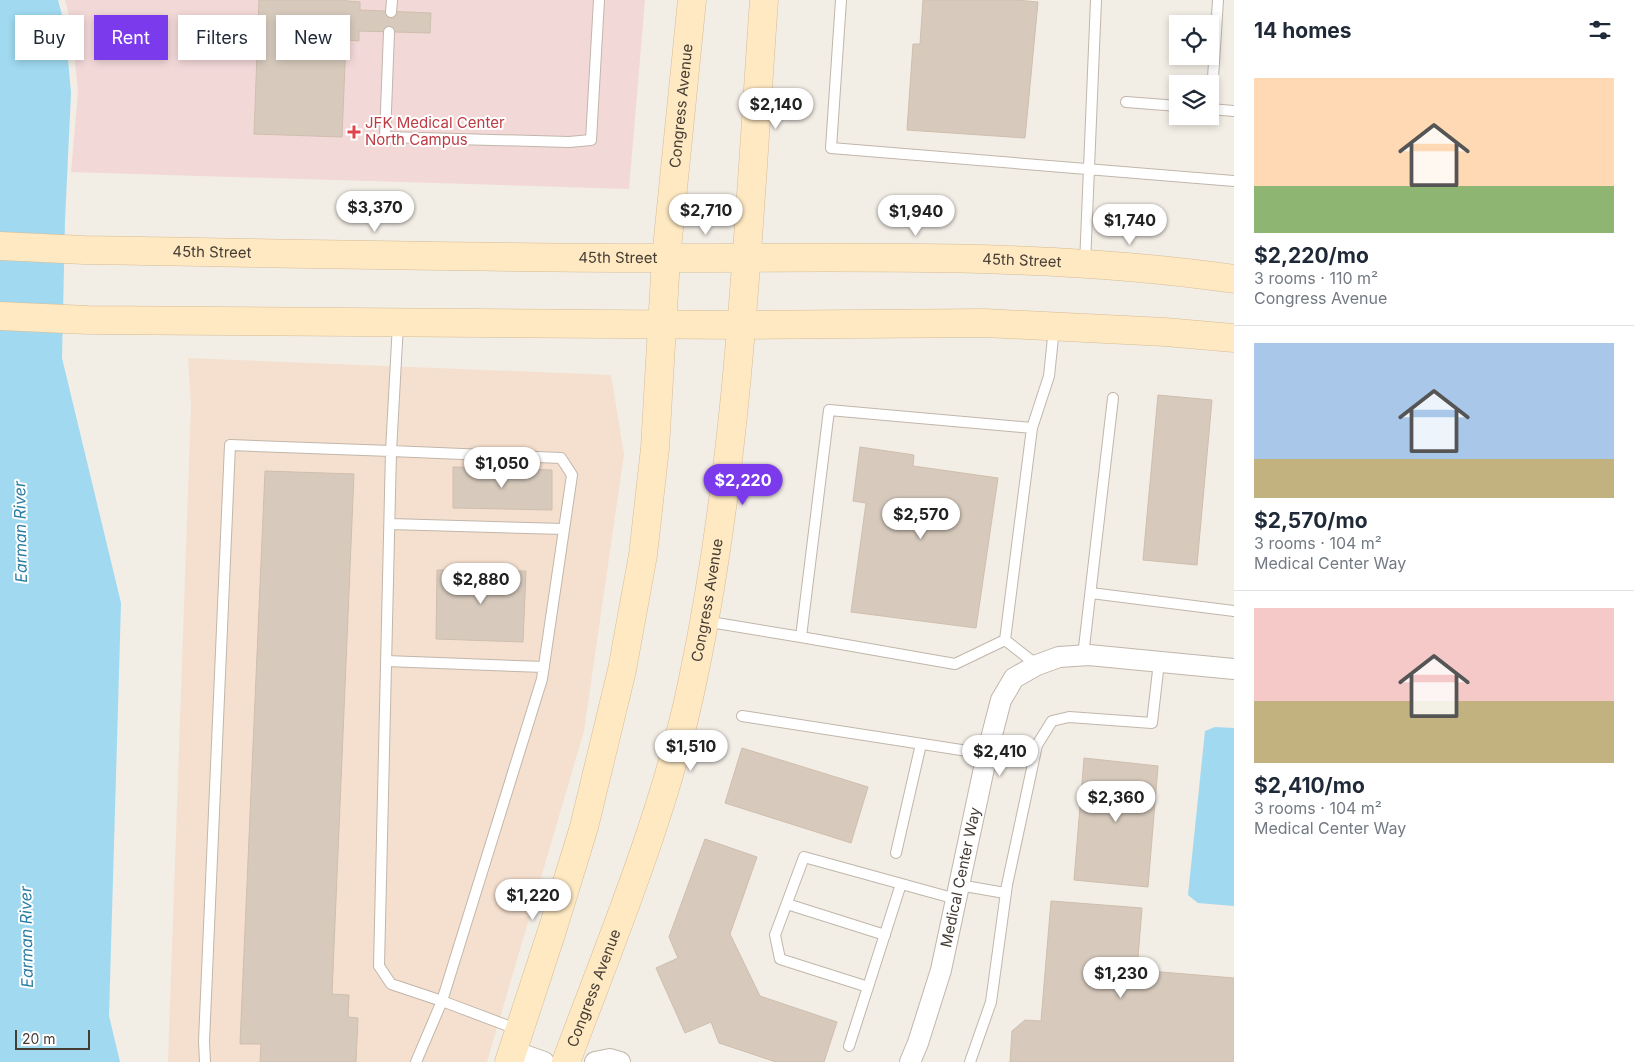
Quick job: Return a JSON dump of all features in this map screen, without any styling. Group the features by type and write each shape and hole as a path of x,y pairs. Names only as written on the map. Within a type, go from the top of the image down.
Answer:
{"main road":[{"name":"Congress Avenue","path":"514,1048 584,827 622,670 643,555 655,448 666,258 692,0"},
{"name":"Congress Avenue","path":"566,1062 648,842 670,769 693,680 704,621 728,456 746,257 764,0"},
{"name":"45th Street","path":"0,246 84,250 666,258 987,258 1172,270 1234,279"},
{"path":"0,316 88,320 662,325 984,323 1164,332 1234,338"}],"street":[{"name":"Medical Center Way","path":"910,1062 918,1043 941,970 987,754 1001,700 1014,678 1036,665 1060,657 1083,656 1234,669"},
{"path":"514,1048 544,1062"},
{"path":"595,1062 610,1059 620,1062"}],"lane":[{"path":"391,12 392,0"},
{"path":"389,32 385,136 569,142 591,140 599,0"},
{"path":"842,0 831,148 1234,181"},
{"path":"1085,265 1096,0"},
{"path":"1213,75 1218,0"},
{"path":"1126,102 1169,105"},
{"path":"1219,110 1234,111"},
{"path":"398,323 392,451 378,966 392,984 442,1001 514,1048"},
{"path":"1005,640 1032,428 1049,376 1054,327"},
{"path":"1083,656 1113,398"},
{"path":"801,637 829,410 1032,428"},
{"path":"205,1062 204,1041 230,445 561,458 572,475 542,679 442,1001 416,1062"},
{"path":"390,524 564,529"},
{"path":"1090,593 1234,610"},
{"path":"704,621 955,664 1005,640"},
{"path":"1005,640 1036,665"},
{"path":"386,661 544,667"},
{"path":"970,1062 991,1002 1005,893 1037,745 1052,721 1069,716 1152,723 1159,662"},
{"path":"742,716 987,754"},
{"path":"896,853 921,744"},
{"path":"868,987 780,959 775,935 804,857 901,884 958,892 1005,893"},
{"path":"849,1046 901,884"},
{"path":"787,904 885,935"}],"shaded area":[{"name":"JFK Medical Center North Campus","path":"65,0 645,0 629,189 71,172 78,92 75,60 84,60 84,15 69,15"},
{"path":"188,358 611,375 624,454 584,731 487,1062 168,1062 191,405"}],"water":[{"name":"Earman River","path":"0,0 58,0 62,15 15,15 15,60 68,60 71,93 65,220 62,358 121,603 109,1016 120,1062 0,1062"},
{"path":"1215,727 1234,728 1234,906 1198,903 1188,895 1205,731"}],"building":[{"path":"259,0 347,0 360,2 360,10 431,13 430,33 359,31 359,41 350,40 350,15 276,15 276,60 345,60 342,137 254,134 257,60 266,60 266,15 258,15"},
{"path":"923,0 1016,0 1038,2 1025,138 907,130 913,44 920,44"},
{"path":"1158,395 1212,400 1197,565 1143,560"},
{"path":"860,447 914,455 913,466 998,478 976,628 851,612 866,503 853,501"},
{"path":"453,467 552,470 552,510 453,508"},
{"path":"265,471 354,474 332,994 349,995 348,1017 358,1018 356,1062 260,1062 261,1044 240,1044"},
{"path":"437,570 526,571 523,642 436,639"},
{"path":"742,748 868,787 851,843 725,803"},
{"path":"1084,758 1158,766 1148,887 1074,880"},
{"path":"705,839 757,857 730,934 760,996 837,1022 824,1062 776,1062 719,1043 711,1022 685,1033 656,968 678,958 669,937"},
{"path":"1051,901 1142,908 1137,970 1234,978 1234,1062 1010,1062 1012,1031 1025,1020 1041,1021"}],"place":[{"name":"JFK Medical Center North Campus","path":"354,132"}]}
